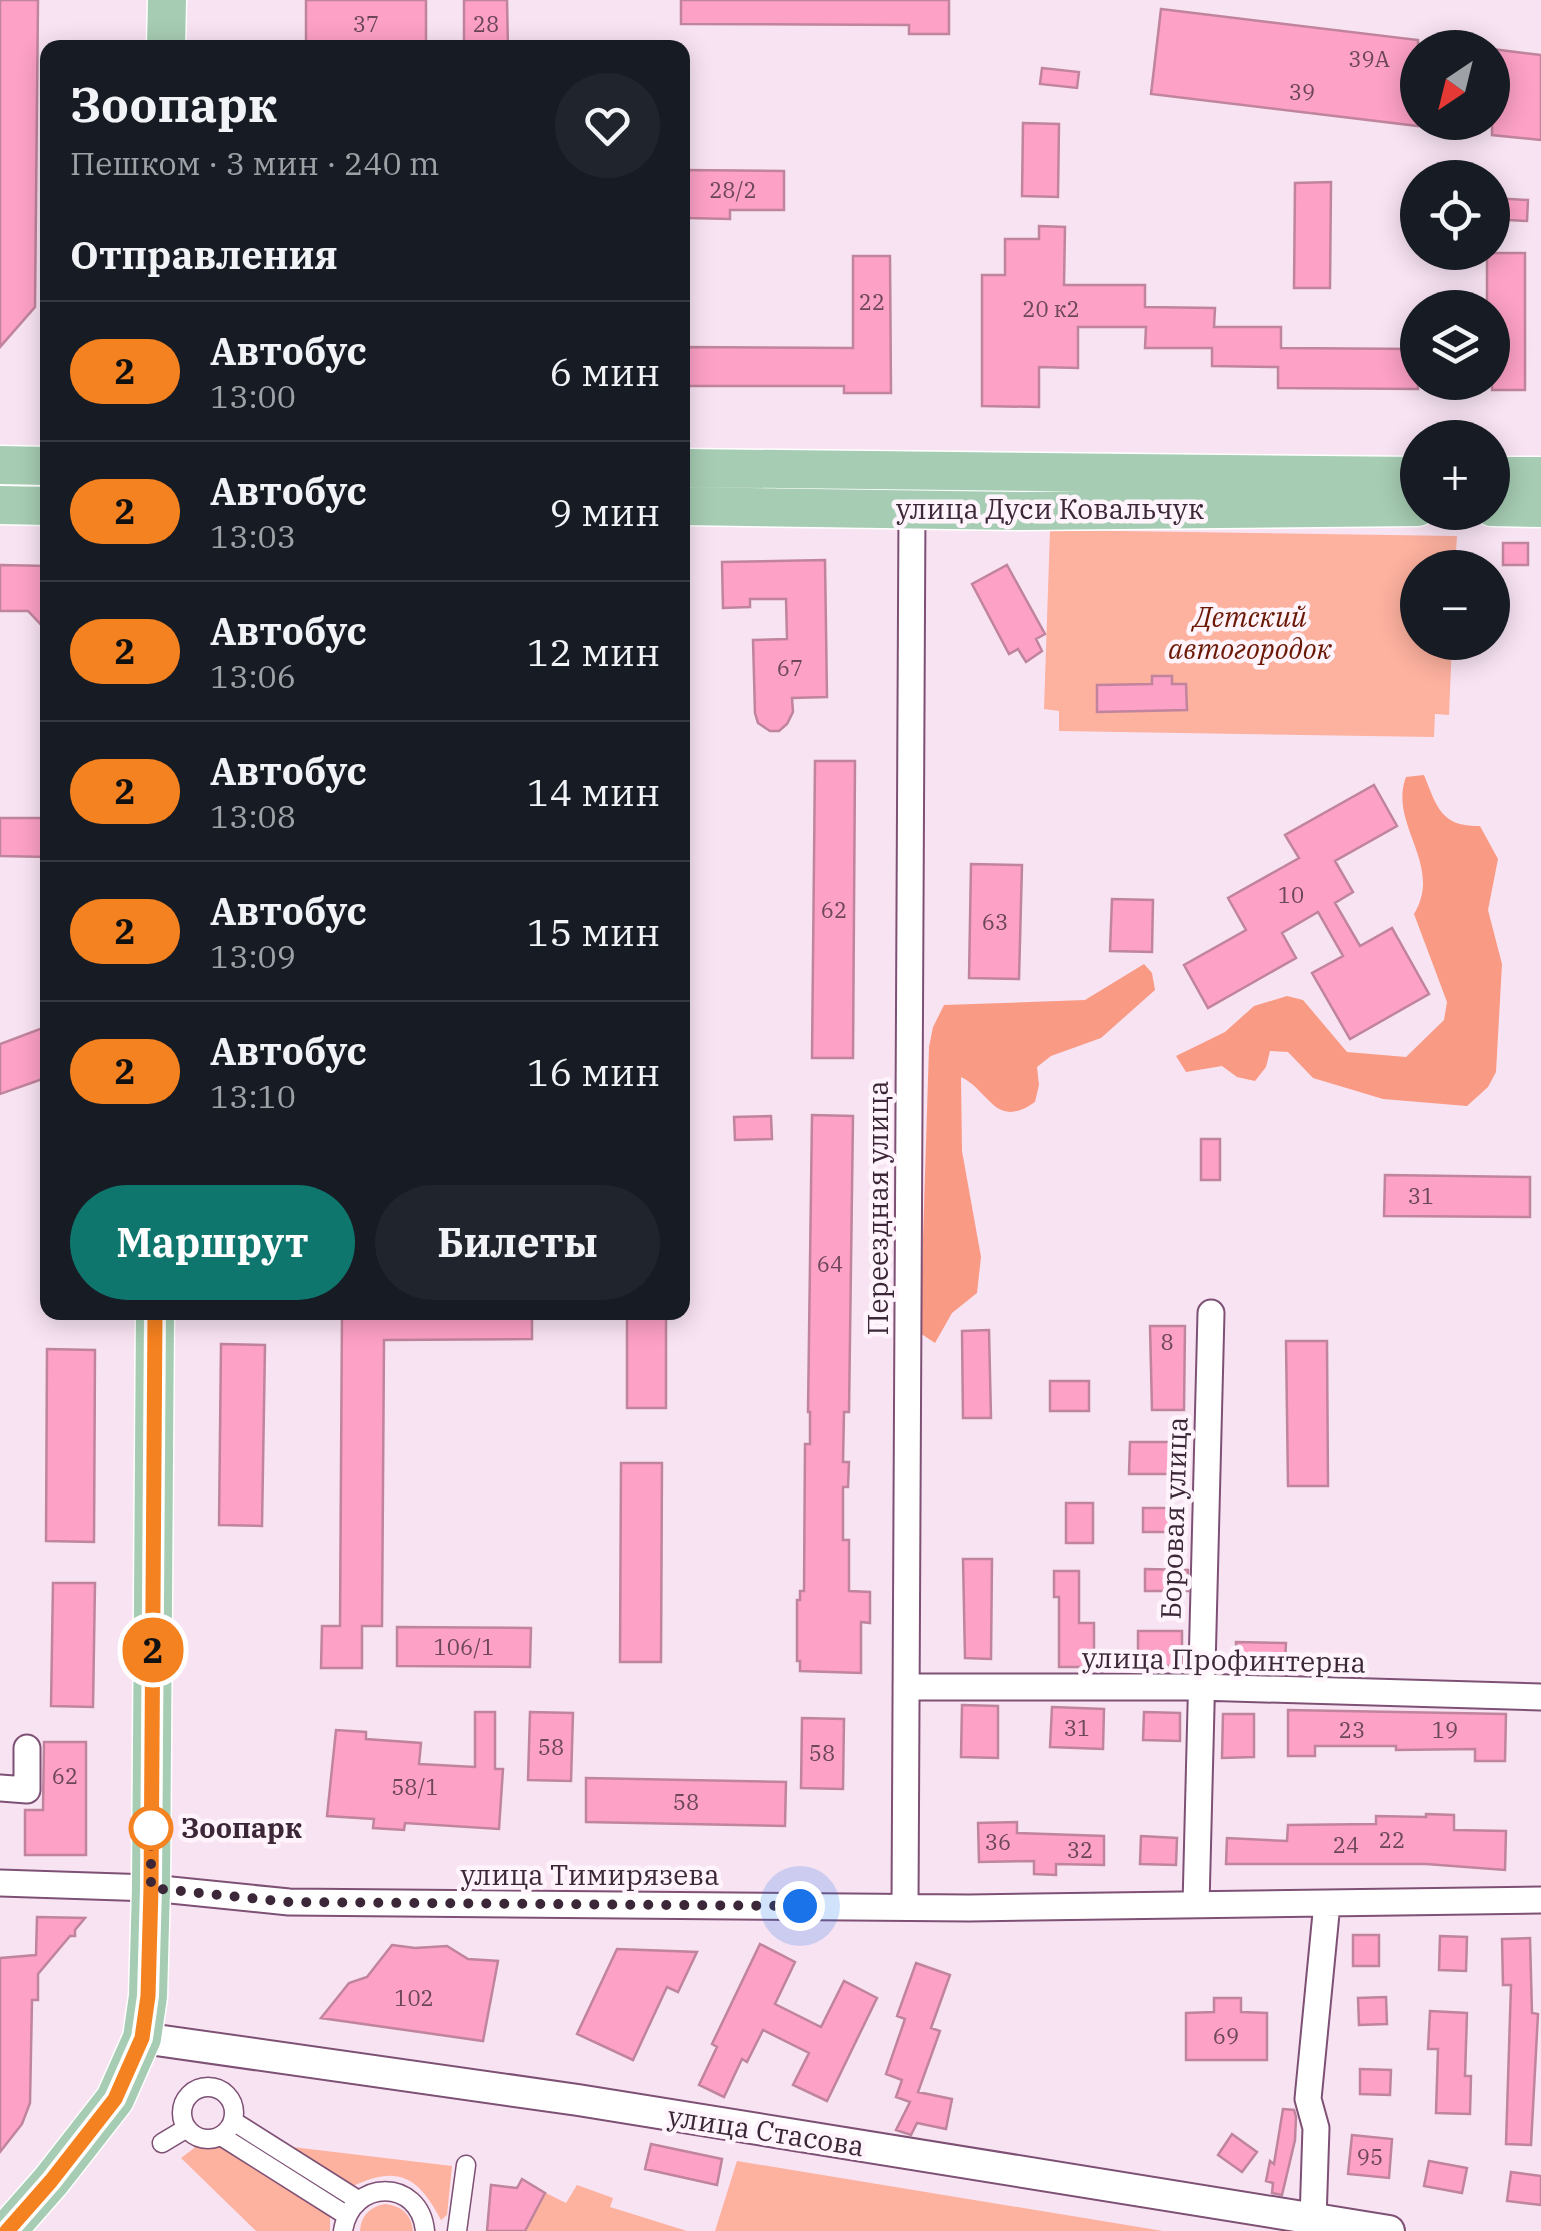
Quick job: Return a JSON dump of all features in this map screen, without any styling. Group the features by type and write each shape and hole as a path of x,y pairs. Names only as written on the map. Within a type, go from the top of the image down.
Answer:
{"main road":[{"path":"166,40 167,0"},
{"path":"0,466 40,466"},
{"name":"улица Дуси Ковальчук","path":"690,468 1400,476"},
{"path":"1510,476 1541,476"},
{"path":"0,506 40,506"},
{"name":"улица Дуси Ковальчук","path":"690,506 912,510 1400,507"},
{"path":"1510,507 1541,508"},
{"path":"7,2231 115,2099 142,2038 148,1996 151,1888 155,1320"}],"street":[{"name":"Переездная улица","path":"904,1908 912,510"},
{"name":"Боровая улица","path":"1196,1905 1210,1313"},
{"name":"улица Профинтерна","path":"906,1687 1199,1687 1541,1697"},
{"path":"0,1788 27,1790 27,1748"},
{"name":"улица Тимирязева","path":"0,1883 151,1888 288,1902 904,1908 1541,1900"},
{"path":"1313,2220 1316,2128 1308,2099 1327,1903"},
{"name":"улица Стасова","path":"142,2038 578,2100 1389,2231"},
{"path":"202,2078 229,2096 233,2104 227,2128 200,2138 187,2128 182,2112 184,2103 202,2078"},
{"path":"162,2143 187,2128"},
{"path":"227,2128 349,2215 377,2191 403,2195 433,2226 457,2231 466,2165"}],"green space":[{"name":"Детский автогородок","path":"1050,530 1457,536 1456,550 1400,550 1400,660 1451,660 1449,715 1435,714 1434,737 1059,731 1059,711 1044,709"},
{"path":"201,2143 226,2147 330,2213 330,2231 256,2231 181,2158"},
{"path":"284,2146 452,2166 447,2215 441,2220 423,2192 404,2178 380,2177 349,2188"},
{"path":"737,2161 1163,2231 715,2231"},
{"path":"577,2185 613,2198 610,2207 687,2231 516,2231 538,2189 566,2203"},
{"path":"385,2204 405,2212 413,2231 360,2231 367,2213"}],"shaded area":[{"path":"1424,775 1442,813 1457,823 1480,826 1498,859 1488,910 1502,964 1496,1072 1488,1087 1467,1106 1383,1099 1313,1078 1288,1052 1270,1051 1266,1067 1255,1081 1237,1077 1222,1066 1186,1072 1176,1056 1225,1032 1254,1006 1287,996 1303,1000 1347,1052 1406,1057 1444,1020 1447,1002 1414,914 1422,896 1423,879 1402,794 1406,777"},
{"path":"1144,964 1152,973 1155,990 1101,1038 1051,1056 1037,1067 1039,1085 1035,1102 1022,1110 1002,1110 961,1077 962,1151 981,1257 977,1293 952,1313 935,1343 920,1333 929,1047 944,1005 1085,1000"}],"building":[{"path":"0,0 38,0 35,307 0,347"},
{"path":"306,0 426,0 426,40 306,40"},
{"path":"464,0 507,0 508,40 464,40"},
{"path":"681,0 949,0 949,34 909,34 909,25 681,24"},
{"path":"1161,9 1400,38 1400,124 1151,94"},
{"path":"1510,51 1541,55 1541,140 1510,137"},
{"path":"1042,68 1079,72 1077,88 1040,84"},
{"path":"1023,123 1059,124 1058,197 1022,196"},
{"path":"690,170 784,171 784,210 730,210 730,219 690,218"},
{"path":"1331,182 1330,288 1294,288 1295,183"},
{"path":"1510,199 1528,200 1527,221 1510,220"},
{"path":"1039,226 1065,227 1064,285 1145,285 1145,307 1215,308 1214,327 1281,327 1281,348 1400,349 1400,389 1278,388 1278,367 1212,366 1212,348 1145,348 1146,327 1078,327 1078,368 1039,367 1039,407 982,406 982,275 1005,275 1005,239 1039,239"},
{"path":"1510,253 1525,253 1525,390 1510,390 1510,290 1487,290 1487,270 1510,270"},
{"path":"853,256 890,256 891,393 844,393 844,386 690,386 690,347 853,348"},
{"path":"1503,543 1528,543 1528,565 1510,565 1510,550 1503,550"},
{"path":"825,560 827,697 792,698 793,712 787,724 779,731 770,731 758,723 755,713 753,640 787,639 786,599 750,599 750,607 723,608 722,562"},
{"path":"0,565 40,566 40,624 28,611 0,611"},
{"path":"1007,565 1045,634 1036,639 1042,651 1026,662 1018,649 1009,654 972,584"},
{"path":"1152,676 1172,676 1172,684 1186,684 1187,710 1097,712 1097,685 1152,684"},
{"path":"815,761 855,761 853,1058 812,1058"},
{"path":"1374,785 1397,826 1335,861 1353,892 1335,903 1360,946 1392,928 1429,994 1350,1039 1312,973 1343,956 1318,912 1282,933 1296,958 1208,1008 1184,965 1246,930 1228,898 1299,858 1285,835"},
{"path":"0,818 40,818 40,857 0,856"},
{"path":"971,864 1022,865 1019,979 969,978"},
{"path":"1112,899 1153,900 1152,952 1110,951"},
{"path":"40,1029 40,1080 0,1094 0,1044"},
{"path":"812,1115 853,1116 849,1412 844,1412 843,1462 849,1462 848,1487 843,1487 843,1540 849,1540 849,1591 870,1592 870,1623 861,1622 861,1673 800,1671 797,1661 797,1600 800,1591 804,1591 805,1444 810,1444"},
{"path":"771,1116 772,1139 735,1140 734,1117"},
{"path":"1201,1139 1220,1139 1220,1180 1201,1180"},
{"path":"1385,1175 1530,1177 1530,1217 1384,1216"},
{"path":"342,1320 532,1320 532,1339 384,1340 382,1626 362,1626 362,1668 321,1668 322,1626 340,1626"},
{"path":"627,1320 666,1320 666,1408 627,1408"},
{"path":"1150,1326 1185,1326 1184,1410 1152,1410"},
{"path":"989,1330 991,1418 963,1418 962,1331"},
{"path":"1286,1341 1327,1341 1328,1486 1288,1486"},
{"path":"221,1344 265,1345 262,1526 219,1525"},
{"path":"47,1349 95,1350 94,1542 46,1541"},
{"path":"1050,1381 1089,1381 1089,1411 1050,1411"},
{"path":"1130,1442 1188,1442 1188,1474 1129,1474"},
{"path":"621,1463 662,1463 661,1662 620,1662"},
{"path":"1066,1503 1093,1503 1093,1543 1066,1543"},
{"path":"1143,1508 1185,1508 1185,1532 1143,1532"},
{"path":"963,1559 992,1559 991,1659 965,1658"},
{"path":"1145,1569 1188,1570 1188,1591 1145,1591"},
{"path":"1054,1571 1079,1571 1079,1623 1094,1623 1094,1667 1059,1667 1059,1597 1054,1597"},
{"path":"53,1583 95,1583 93,1707 51,1706"},
{"path":"397,1627 531,1628 530,1667 397,1666"},
{"path":"1138,1631 1182,1631 1182,1666 1138,1666"},
{"path":"1236,1642 1286,1643 1285,1662 1236,1662"},
{"path":"962,1705 998,1706 998,1758 961,1757"},
{"path":"1052,1707 1104,1709 1103,1749 1050,1747"},
{"path":"1288,1710 1506,1714 1505,1761 1475,1761 1475,1749 1396,1750 1396,1746 1315,1746 1315,1756 1288,1756"},
{"path":"475,1712 495,1712 495,1769 503,1769 499,1829 405,1823 404,1830 373,1828 374,1819 327,1816 336,1730 366,1732 366,1739 421,1743 419,1764 475,1767"},
{"path":"530,1712 573,1713 571,1781 528,1780"},
{"path":"1144,1712 1180,1713 1180,1741 1143,1740"},
{"path":"1223,1714 1254,1714 1254,1757 1222,1758"},
{"path":"802,1718 844,1719 843,1789 801,1788"},
{"path":"44,1742 86,1742 86,1855 25,1855 25,1810 43,1810"},
{"path":"586,1778 786,1782 785,1826 586,1822"},
{"path":"1454,1815 1454,1830 1506,1831 1505,1870 1426,1864 1226,1864 1227,1838 1287,1841 1288,1825 1376,1824 1376,1816"},
{"path":"1017,1822 1017,1833 1104,1836 1104,1865 1056,1864 1056,1875 1034,1874 1034,1861 979,1862 978,1823"},
{"path":"1141,1836 1177,1838 1176,1865 1140,1864"},
{"path":"37,1917 85,1918 75,1936 70,1936 38,1974 38,2000 32,2000 30,2103 22,2124 0,2152 0,1958 36,1955"},
{"path":"1353,1935 1379,1935 1379,1966 1353,1966"},
{"path":"1440,1936 1467,1937 1466,1971 1439,1970"},
{"path":"1530,1938 1532,2013 1538,2014 1531,2145 1506,2144 1511,1985 1503,1985 1502,1939"},
{"path":"760,1944 795,1962 775,2004 821,2027 844,1981 877,1998 827,2101 793,2085 809,2053 763,2030 747,2062 742,2059 724,2097 699,2085 717,2047 712,2044"},
{"path":"392,1945 447,1946 468,1959 498,1961 483,2041 321,2018 349,1983 367,1977"},
{"path":"617,1949 697,1952 678,1992 667,1987 633,2060 577,2034"},
{"path":"916,1963 950,1975 931,2028 940,2031 918,2092 952,2099 946,2129 917,2123 911,2135 896,2130 910,2102 896,2097 902,2080 886,2074 905,2019 897,2016"},
{"path":"1386,1997 1387,2024 1359,2025 1358,1998"},
{"path":"1214,1998 1241,1998 1241,2012 1267,2013 1267,2060 1186,2060 1186,2013 1214,2012"},
{"path":"1430,2011 1467,2013 1465,2076 1471,2076 1470,2114 1436,2113 1438,2049 1428,2049"},
{"path":"1360,2069 1391,2070 1390,2095 1360,2094"},
{"path":"1283,2109 1294,2110 1296,2117 1295,2140 1282,2195 1272,2193 1273,2183 1266,2181 1270,2161 1274,2164"},
{"path":"1232,2134 1257,2152 1242,2172 1218,2155"},
{"path":"1352,2135 1392,2139 1389,2178 1348,2174"},
{"path":"651,2144 722,2159 717,2185 645,2169"},
{"path":"1429,2161 1467,2168 1462,2193 1424,2186"},
{"path":"1511,2172 1541,2176 1541,2205 1507,2201"},
{"path":"522,2179 545,2193 525,2231 487,2231 491,2185 517,2188"}],"bus line":[{"name":"2","path":"7,2231 115,2099 142,2038 148,1996 151,1888 155,1320"}],"place":[{"name":"Зоопарк","path":"151,1828"}],"route":[{"path":"151,1828 151,1888 288,1902 800,1906"}]}
